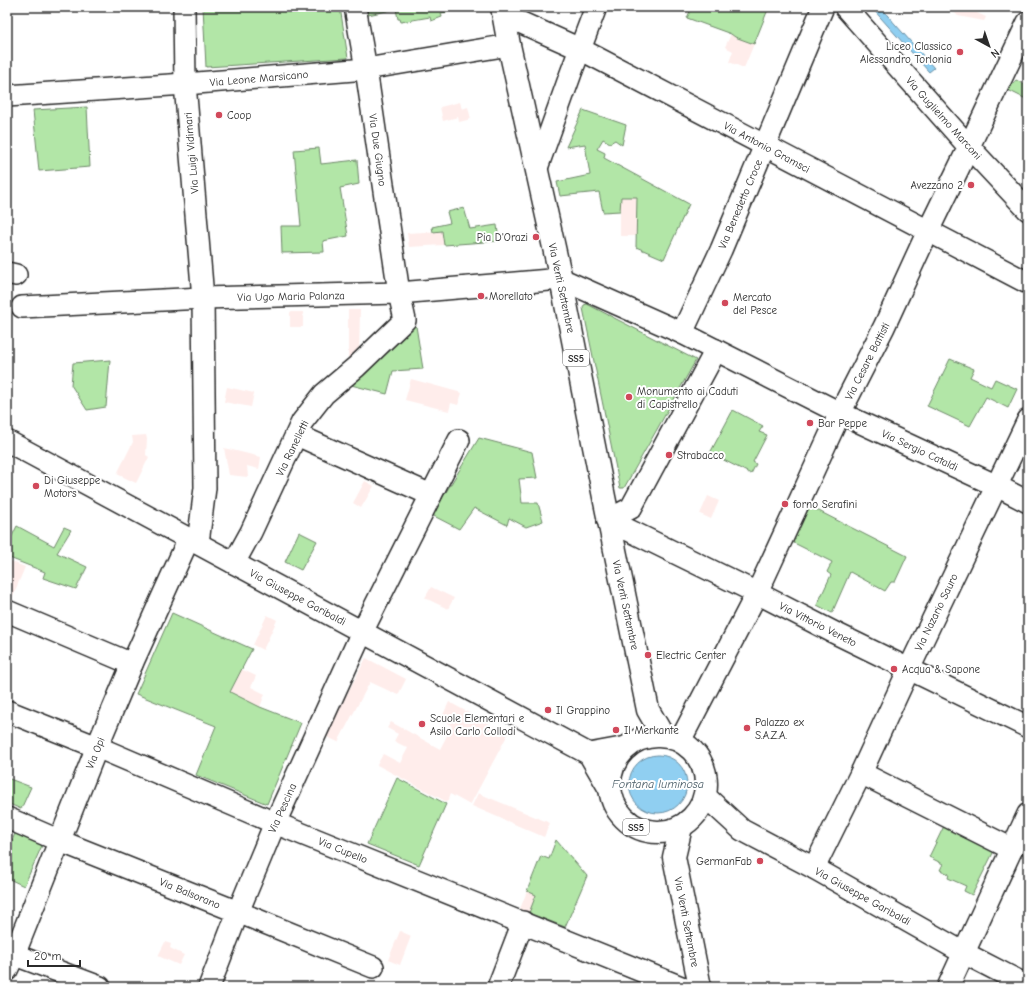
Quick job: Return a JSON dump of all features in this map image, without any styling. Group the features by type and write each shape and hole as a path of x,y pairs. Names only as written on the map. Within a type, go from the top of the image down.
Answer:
{"main road":[{"name":"Via Venti Settembre","path":"503,11 509,45 561,279 608,520 648,710 671,738"},
{"name":"Via Venti Settembre","path":"634,743 648,710"},
{"path":"634,743 652,736 671,738"},
{"name":"SS5","path":"634,743 617,759 611,774 610,790 614,805 623,818 635,827 650,832 666,832 681,827 692,819 700,808 705,796 706,780 702,764 693,750 671,738"},
{"name":"Via Venti Settembre","path":"681,827 674,857 700,987"},
{"name":"SS5","path":"650,832 674,857"}],"street":[{"name":"Via Luigi Vidimari","path":"184,7 185,84 203,298 205,488 193,541"},
{"name":"Via Due Giugno","path":"355,7 366,69 399,293"},
{"path":"537,168 596,7"},
{"name":"Via Benedetto Croce","path":"682,334 721,250 823,7"},
{"name":"Via Guglielmo Marconi","path":"845,7 969,147 1028,210"},
{"name":"Via Antonio Gramsci","path":"503,11 580,49 1028,283"},
{"name":"Via Cesare Battisti","path":"671,738 757,593 840,413 884,327 1028,22"},
{"name":"Via Leone Marsicano","path":"7,96 185,84 366,69 509,45"},
{"name":"Via Ugo Maria Palanza","path":"22,307 203,298 399,293 561,279"},
{"name":"Via Sergio Cataldi","path":"561,279 716,350 840,413 1028,502"},
{"name":"Via Ranelletti","path":"234,563 251,532 302,422 324,394 356,367 405,320 399,293"},
{"path":"608,520 631,508 716,350"},
{"name":"Via Nazario Sauro","path":"814,868 861,773 1028,420"},
{"path":"297,435 431,495"},
{"name":"Via Pescina","path":"209,987 275,823 362,632 459,440"},
{"name":"Via Giuseppe Garibaldi","path":"7,441 589,754"},
{"name":"Via Vittorio Veneto","path":"608,520 1028,727"},
{"name":"Via Opi","path":"9,959 60,841 132,664 193,541"},
{"path":"7,610 132,664"},
{"name":"Via Cupello","path":"7,711 97,747 275,823 681,987"},
{"path":"610,790 589,754 634,743"},
{"path":"861,773 1012,849"},
{"name":"Via Giuseppe Garibaldi","path":"705,796 742,830 814,868 964,953 1028,986"},
{"path":"948,987 1028,814"},
{"name":"Via Balsorano","path":"7,818 60,841 373,967"},
{"path":"498,987 523,922"},
{"path":"9,959 100,987"}],"shaded area":[{"path":"949,7 980,7 977,13 986,17 984,21 958,16"},
{"path":"731,34 754,44 744,68 729,62 733,51 725,47"},
{"path":"460,102 462,109 468,107 471,119 459,122 458,117 443,121 440,107"},
{"path":"620,197 638,197 636,236 620,236"},
{"path":"442,231 444,245 409,247 407,233"},
{"path":"348,310 360,310 359,357 348,357"},
{"path":"290,312 303,312 303,327 290,327"},
{"path":"411,379 462,393 458,405 451,403 449,411 405,400"},
{"path":"227,387 254,393 251,407 224,402"},
{"path":"146,435 146,455 149,457 136,483 117,474 133,442 132,436"},
{"path":"224,448 261,457 259,469 247,466 248,477 229,475"},
{"path":"365,481 374,486 361,508 353,503"},
{"path":"708,496 719,501 711,519 700,514"},
{"path":"7,560 25,567 10,603 7,602"},
{"path":"431,587 454,598 448,609 425,598"},
{"path":"267,615 277,620 263,650 253,645"},
{"path":"366,658 406,679 398,695 370,682 338,742 325,736"},
{"path":"241,669 256,676 251,687 265,694 260,707 230,692"},
{"path":"449,702 508,734 470,805 450,794 447,802 377,765 383,754 400,763 408,748 394,741 398,734 387,728 391,722 440,749 452,726 441,719"},
{"path":"478,793 550,823 544,837 472,806"},
{"path":"527,891 536,895 529,913 520,909"},
{"path":"400,931 411,936 400,965 388,960"},
{"path":"165,942 171,944 170,948 184,955 179,965 158,956"}],"green space":[{"path":"203,7 340,7 348,58 206,67"},
{"path":"367,7 420,7 420,9 428,7 446,7 447,12 441,13 442,17 431,21 430,17 401,22 400,19 398,19 396,9 368,15"},
{"path":"692,7 769,7 754,44 687,18"},
{"path":"1016,80 1028,86 1028,100 1008,90"},
{"path":"87,107 90,167 39,171 33,110"},
{"path":"583,110 626,125 622,145 615,140 610,143 603,139 597,149 605,153 604,158 689,204 664,259 636,247 637,197 621,197 620,211 603,212 599,192 560,196 557,182 590,175 585,144 566,147"},
{"path":"319,148 321,164 357,160 359,184 340,188 348,236 323,241 324,252 282,253 281,226 301,226 294,150"},
{"path":"464,208 470,229 497,225 499,241 444,245 442,231 433,232 432,227 450,223 447,212"},
{"path":"587,304 696,360 624,488 620,488 583,308 584,305"},
{"path":"416,326 423,369 393,371 387,394 343,383 404,327"},
{"path":"950,359 974,369 970,377 991,387 995,379 1017,389 1008,408 986,397 970,426 927,406"},
{"path":"110,360 106,407 87,410 71,385 73,363"},
{"path":"733,410 763,426 759,432 767,435 753,462 756,464 751,474 710,453"},
{"path":"479,438 532,452 537,478 519,479 522,503 538,503 543,521 526,527 509,518 507,525 474,508 459,529 432,515"},
{"path":"809,506 907,556 895,582 891,582 885,591 850,572 832,613 817,605 831,575 827,572 832,562 792,542"},
{"path":"17,526 54,546 64,527 71,530 57,553 87,567 76,589 43,578 45,572 7,557 7,546"},
{"path":"299,532 317,541 301,570 285,562"},
{"path":"172,613 252,649 230,692 260,707 301,723 267,804 196,775 216,726 136,694"},
{"path":"7,778 31,787 21,809 7,803"},
{"path":"397,778 446,804 419,865 367,844"},
{"path":"944,826 994,851 972,895 964,891 966,886 948,878 949,874 940,870 943,864 929,857"},
{"path":"17,829 44,841 24,886 7,878 7,852"},
{"path":"556,840 587,876 565,927 529,913 536,895 527,891 541,856 549,859"}],"water":[{"path":"880,7 934,68 929,72 872,8"},
{"name":"Fontana luminosa","path":"658,755 674,760 682,768 687,784 682,800 674,808 658,813 642,808 634,800 629,784 634,768 642,760"}],"place":[{"name":"Liceo Classico Alessandro Torlonia","path":"960,52"},
{"name":"Coop","path":"219,115"},
{"name":"Avezzano 2","path":"971,185"},
{"name":"Pia D'Orazi","path":"536,237"},
{"name":"Morellato","path":"481,296"},
{"name":"Mercato del Pesce","path":"725,303"},
{"name":"Monumento ai Caduti di Capistrello","path":"629,397"},
{"name":"Bar Peppe","path":"810,423"},
{"name":"Strabacco","path":"669,455"},
{"name":"Di Giuseppe Motors","path":"36,486"},
{"name":"forno Serafini","path":"785,504"},
{"name":"Electric Center","path":"648,655"},
{"name":"Acqua & Sapone","path":"894,669"},
{"name":"Il Grappino","path":"548,710"},
{"name":"Scuole Elementari e Asilo Carlo Collodi","path":"422,724"},
{"name":"Palazzo ex S.A.Z.A.","path":"747,728"},
{"name":"Il Merkante","path":"616,730"},
{"name":"GermanFab","path":"760,861"}]}
